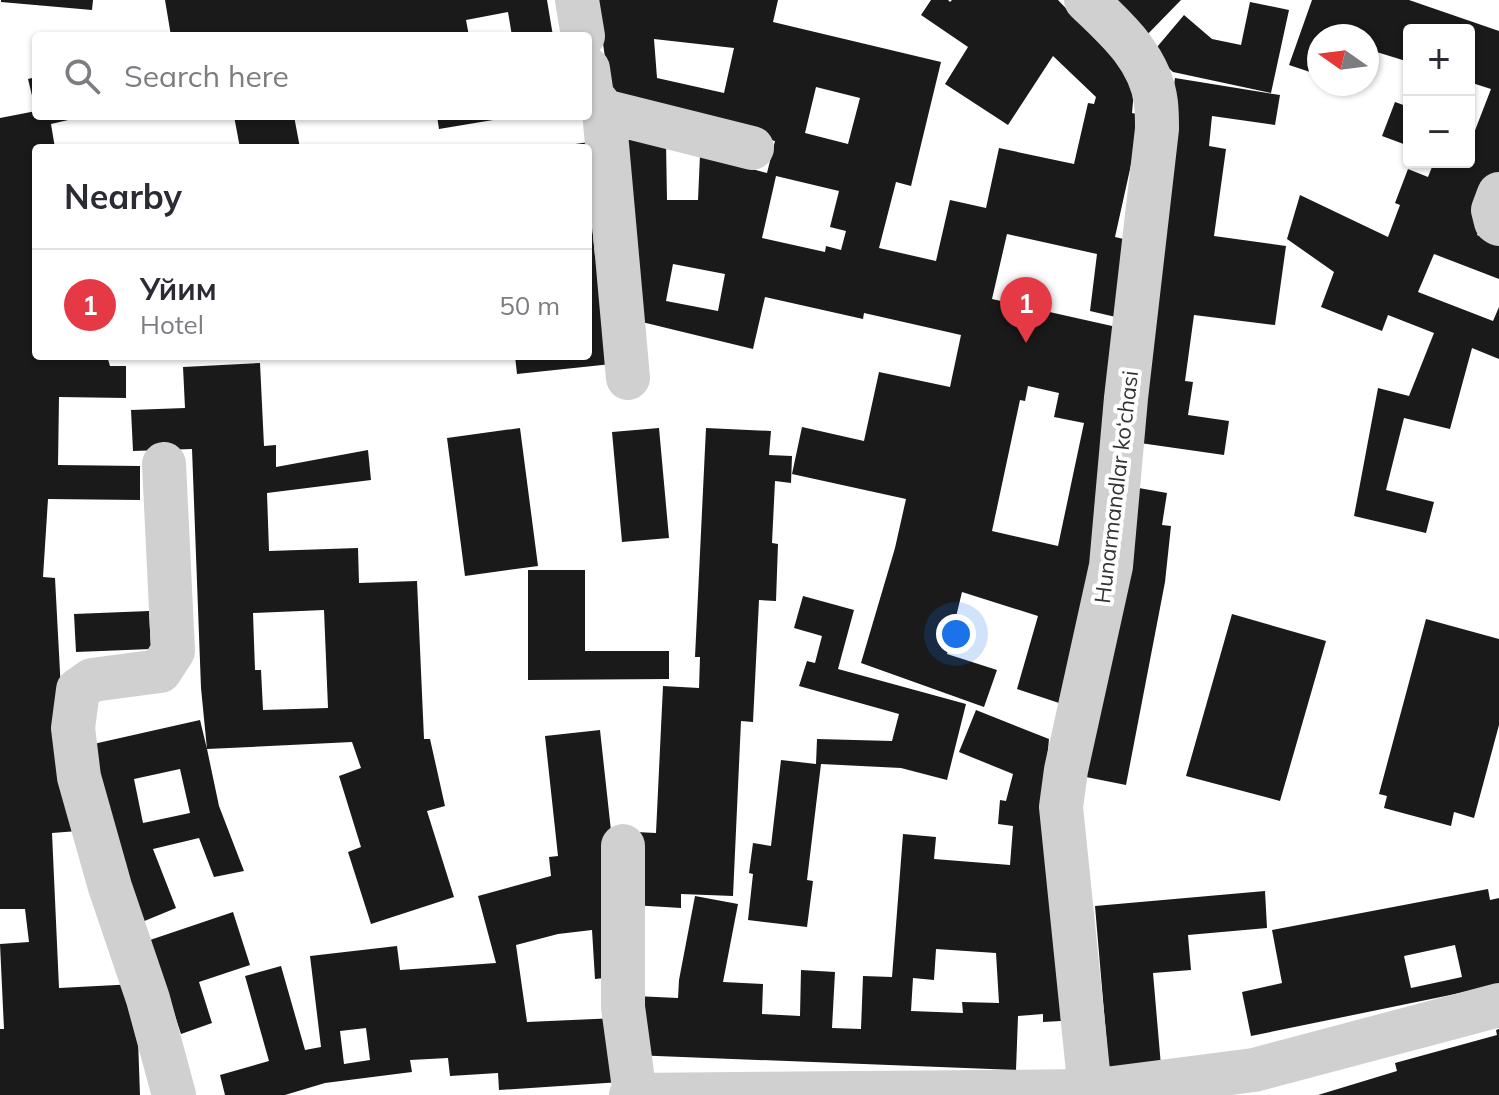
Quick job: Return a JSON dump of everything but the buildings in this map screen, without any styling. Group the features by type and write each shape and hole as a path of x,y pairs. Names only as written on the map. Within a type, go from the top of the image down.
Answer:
{"street":[{"path":"577,0 582,32"},
{"name":"Hunarmandlar ko‘chasi","path":"1081,1092 1061,807 1066,770 1111,566 1126,398 1157,129 1156,103 1140,60 1120,33 1086,0"},
{"path":"592,96 604,111 628,378"},
{"path":"604,111 752,148"},
{"path":"1499,194 1493,210 1499,224"},
{"path":"164,464 173,651 160,671 92,680 78,690 73,728 79,777 110,887 148,999 174,1095"},
{"path":"623,846 623,1007 633,1095 1081,1092 1254,1070 1499,1005"}],"place":[{"name":"Уйим","path":"1026,343"}]}
